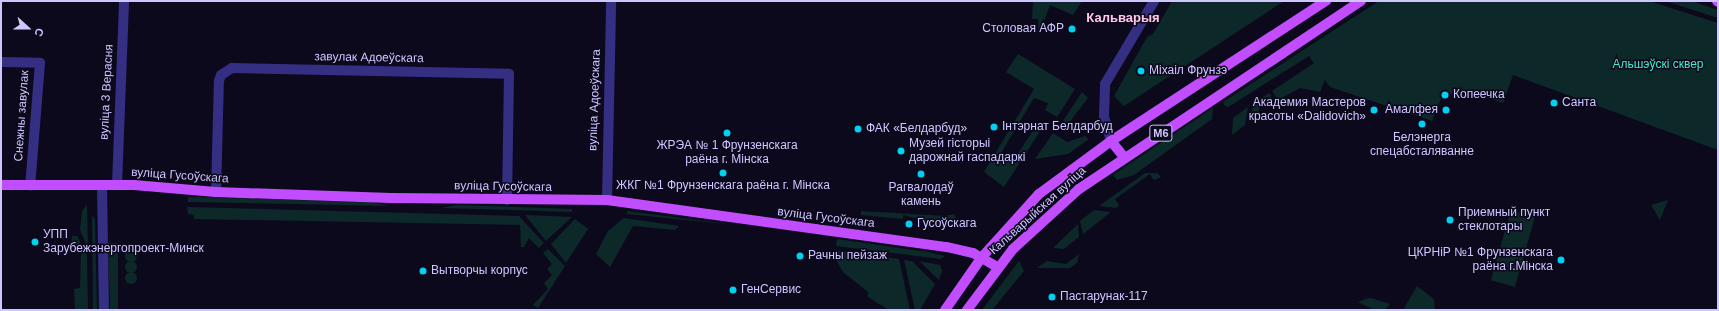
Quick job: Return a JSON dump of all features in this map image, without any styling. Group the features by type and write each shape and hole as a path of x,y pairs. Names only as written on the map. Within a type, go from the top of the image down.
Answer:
{"main road":[{"name":"Кальварыйская вуліца","path":"946,310 982,257 1039,194 1111,141 1326,1"},
{"name":"Кальварыйская вуліца","path":"967,310 997,266 1079,189 1124,157 1361,1"},
{"path":"1111,141 1124,157"},
{"name":"вуліца Гусоўскага","path":"1,185 117,185 216,192 508,200 607,200 941,246 982,257 997,266"}],"street":[{"name":"вуліца 3 Верасня","path":"117,185 124,1"},
{"name":"вуліца Адоеўскага","path":"607,200 611,1"},
{"path":"1111,141 1104,116 1105,84 1154,1"},
{"name":"Снежны завулак","path":"1,62 40,63 30,186"},
{"name":"завулак Адоеўскага","path":"216,192 219,81 221,75 232,68 510,74 508,200"},
{"path":"102,185 104,310"}],"green space":[{"path":"1033,1 1082,1 1073,15 1050,5 1039,35 1038,19 1032,19"},
{"path":"1172,1 1284,1 1124,106 1114,96 1147,37 1153,34"},
{"name":"Альшэўскі сквер","path":"1379,1 1649,1 1718,23 1718,150 1513,75 1503,103 1464,90 1460,97 1444,92 1432,121 1330,87 1325,80 1320,92 1300,88 1278,100 1272,91 1314,63 1309,56 1228,107 1224,105 1223,102"},
{"path":"1665,1 1691,1 1718,10 1718,18"},
{"path":"1018,54 1075,89 1057,117 1045,110 1048,103 1034,98 1001,153 1015,158 1038,123 1043,127 1004,187 984,172 1034,89 1006,72"},
{"path":"1082,92 1088,98 1068,124 1063,121"},
{"path":"1269,93 1272,96 1260,104 1258,117 1249,123 1254,103"},
{"path":"1248,107 1245,125 1232,135 1233,118"},
{"path":"1213,108 1212,119 1134,175 1117,180 1113,175"},
{"path":"1053,133 1067,142 1085,136 1089,139 1068,154 1035,159"},
{"path":"1145,173 1157,173 1161,177 1154,180 1150,174 1115,199 1119,205 1116,208 1099,206"},
{"path":"188,197 370,202 388,206 188,202"},
{"path":"1668,200 1660,220 1651,205"},
{"path":"87,205 88,249 80,230 82,211"},
{"path":"457,205 572,209 572,212 441,208"},
{"path":"187,207 519,216 544,243 539,248 529,238 524,247 521,247 520,225 194,219 194,215 188,214"},
{"path":"1094,210 1111,212 1083,234 1080,221"},
{"path":"1511,210 1535,217 1515,287 1491,280"},
{"path":"627,211 643,213 734,225 627,214"},
{"path":"861,211 946,216 954,214 958,224 953,228 903,215 903,219 861,215"},
{"path":"525,215 572,217 546,241"},
{"path":"92,216 95,219 97,310 93,310"},
{"path":"624,218 679,226 675,230 633,226 610,267 596,254 608,231"},
{"path":"575,219 588,229 566,263 551,244"},
{"path":"1078,224 1079,237 1064,249 1053,248"},
{"path":"72,236 77,236 87,255 88,310 75,310 74,289 80,288 81,252 71,252"},
{"path":"837,239 928,252 945,256 941,259 836,246"},
{"path":"108,243 118,243 118,310 110,310"},
{"path":"548,249 565,266 538,308 533,305 548,289 544,283 552,275 547,269 552,264 543,253"},
{"path":"133,250 136,251 136,261 129,262 126,261 125,254 126,251"},
{"path":"835,250 899,259 910,310 889,310 868,297 868,292 843,272 834,256"},
{"path":"1079,254 1077,263 1070,268 1037,268 1047,261 1066,264"},
{"path":"904,260 912,261 935,284 920,310 915,310"},
{"path":"129,261 133,261 137,267 133,273 129,273 125,269 125,265"},
{"path":"919,261 940,265 942,271 939,280"},
{"path":"1019,261 1024,271 992,310 982,310"},
{"path":"131,272 135,274 137,278 135,282 131,284 127,282 125,278 127,274"},
{"path":"1417,286 1434,299 1435,310 1403,310"},
{"path":"1368,298 1390,304 1385,310 1374,310 1358,302"}],"place":[{"name":"Столовая АФР","path":"1072,29"},
{"name":"Міхаіл Фрунзэ","path":"1141,71"},
{"name":"Копеечка","path":"1445,95"},
{"name":"Санта","path":"1554,103"},
{"name":"Академия Мастеров красоты «Dalidovich»","path":"1374,110"},
{"name":"Амалфея","path":"1446,110"},
{"name":"Белэнерга спецабсталяванне","path":"1422,124"},
{"name":"Інтэрнат Белдарбуд","path":"994,127"},
{"name":"ФАК «Белдарбуд»","path":"858,129"},
{"name":"ЖРЭА № 1 Фрунзенскага раёна г. Мінска","path":"727,133"},
{"name":"Музей гісторыі дарожнай гаспадаркі","path":"901,151"},
{"name":"ЖКГ №1 Фрунзенскага раёна г. Мінска","path":"723,173"},
{"name":"Рагвалодаў камень","path":"921,174"},
{"name":"Приемный пункт стеклотары","path":"1450,220"},
{"name":"Гусоўскага","path":"909,224"},
{"name":"УПП Зарубежэнергопроект-Минск","path":"35,242"},
{"name":"Рачны пейзаж","path":"800,256"},
{"name":"ЦКРНіР №1 Фрунзенскага раёна г.Мінска","path":"1561,260"},
{"name":"Вытворчы корпус","path":"423,271"},
{"name":"ГенСервис","path":"733,290"},
{"name":"Пастарунак-117","path":"1052,297"}],"district":[{"name":"Кальварыя","path":"1123,18"}]}
